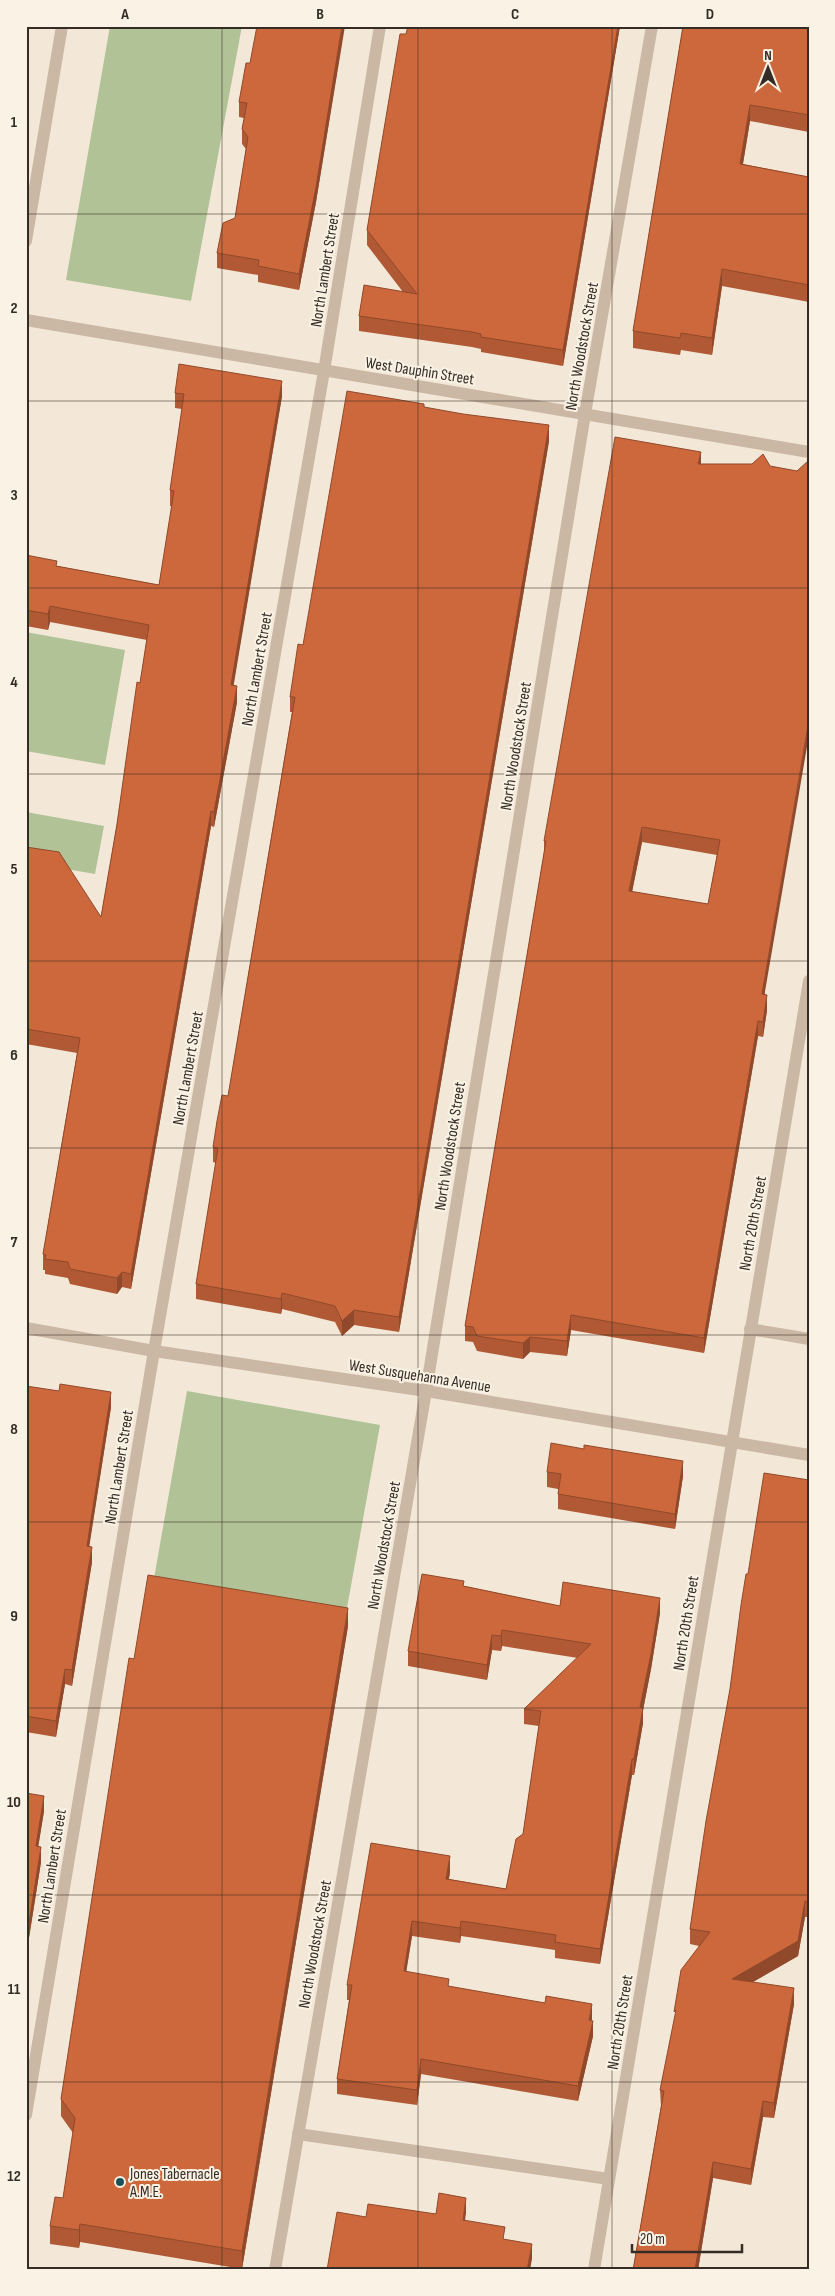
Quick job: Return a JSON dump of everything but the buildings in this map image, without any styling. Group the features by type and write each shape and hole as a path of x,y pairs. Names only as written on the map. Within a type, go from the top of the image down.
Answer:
{"street":[{"path":"26,241 62,26"},
{"name":"North Lambert Street","path":"26,2115 154,1351 324,371 380,26"},
{"name":"North Woodstock Street","path":"275,2270 426,1391 585,414 652,26"},
{"name":"West Dauphin Street","path":"26,320 809,452"},
{"name":"North 20th Street","path":"594,2270 809,982"},
{"name":"West Susquehanna Avenue","path":"26,1328 154,1351 426,1391 809,1455"},
{"path":"750,1329 809,1339"},
{"path":"298,2134 610,2179"}],"green space":[{"path":"110,26 242,26 191,301 66,280"},
{"path":"26,632 125,650 105,765 26,751"},
{"path":"26,812 104,826 95,874 26,862"},
{"path":"187,1391 380,1425 345,1619 153,1584"}],"place":[{"name":"Jones Tabernacle A.M.E.","path":"120,2182"}]}
